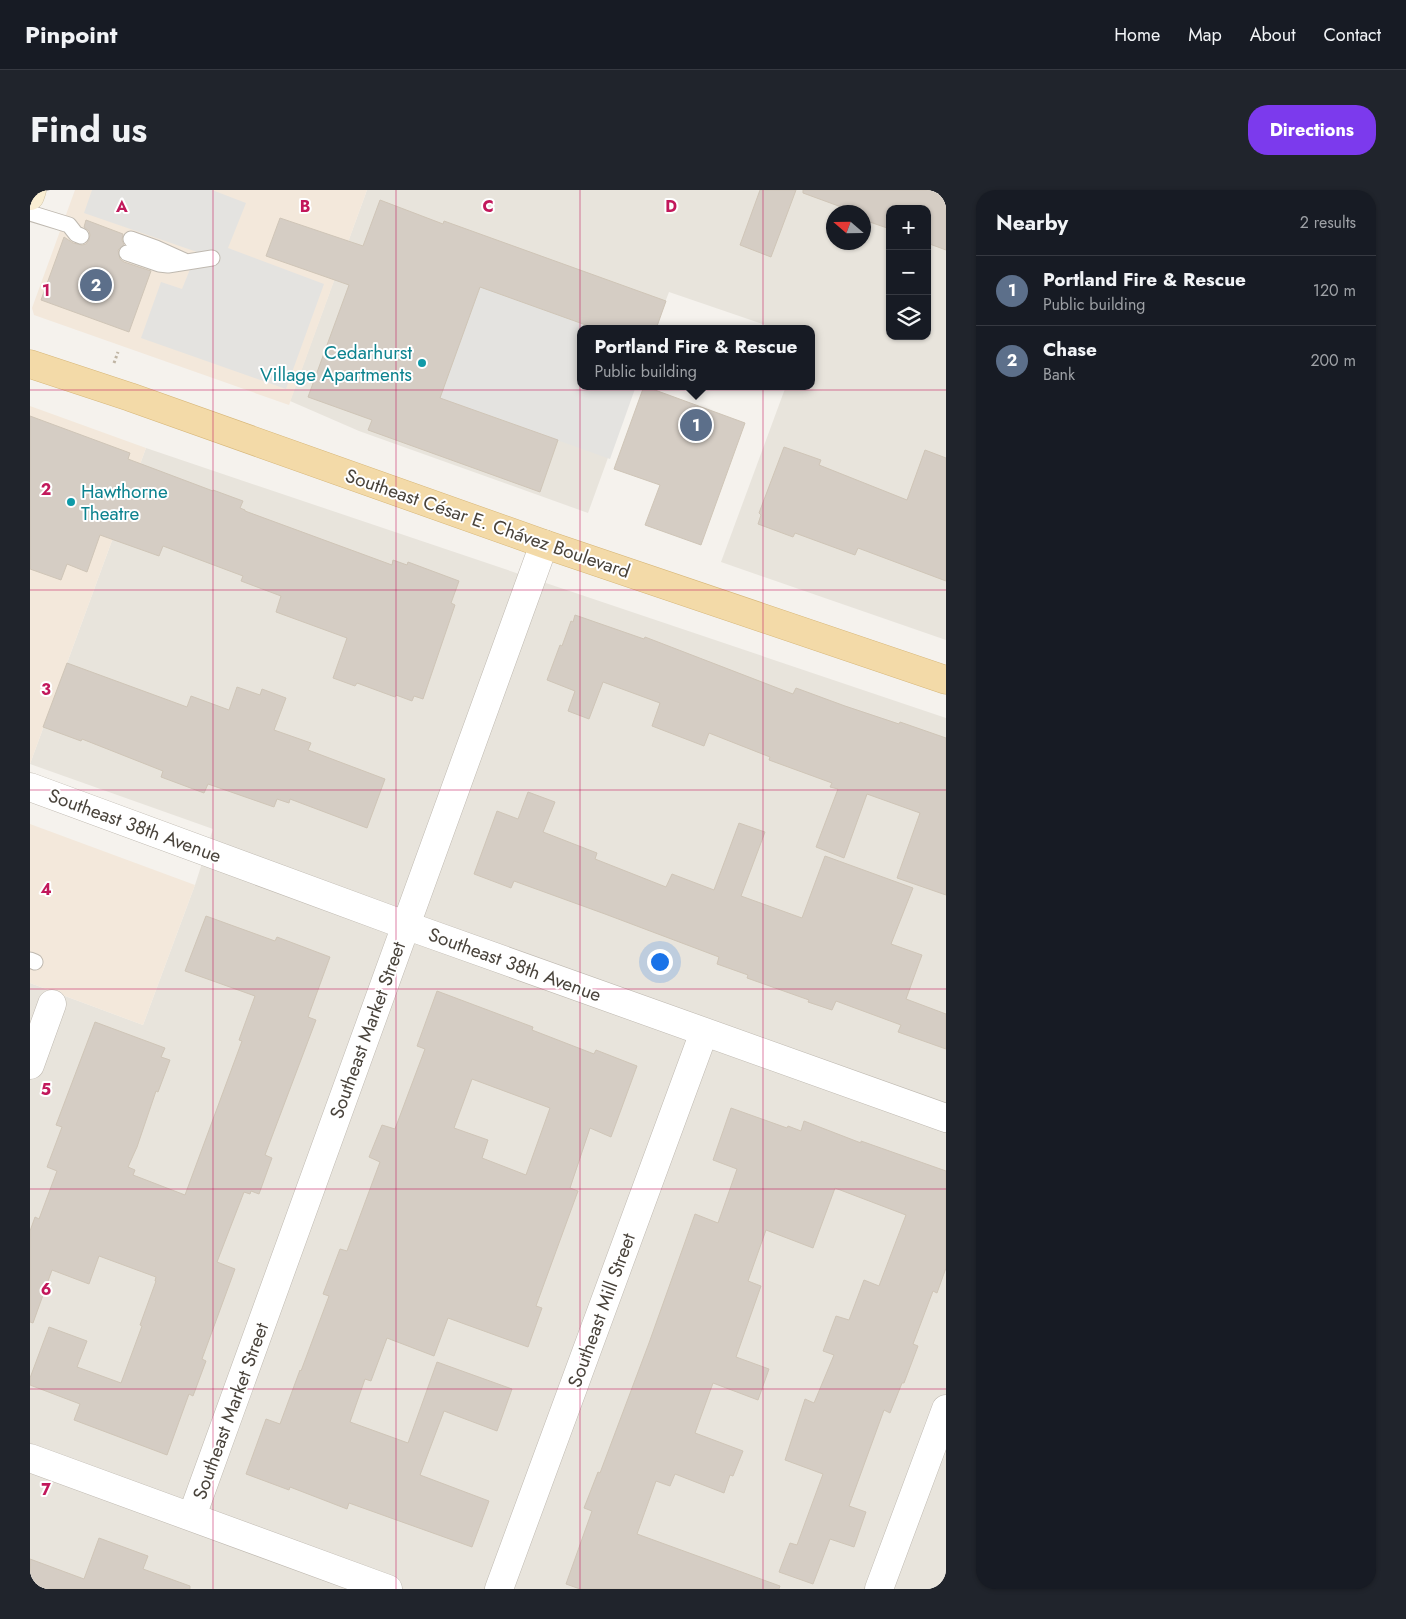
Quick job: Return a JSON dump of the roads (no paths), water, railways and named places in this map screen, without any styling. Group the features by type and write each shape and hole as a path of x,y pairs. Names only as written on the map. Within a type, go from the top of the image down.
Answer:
{"main road":[{"path":"30,196 32,190"},
{"name":"Southeast César E. Chávez Boulevard","path":"30,364 130,397 544,544 946,680"}],"street":[{"name":"Southeast Market Street","path":"192,1516 544,544"},
{"name":"Southeast 38th Avenue","path":"32,794 946,1118"},
{"path":"30,1066 52,1004"},
{"name":"Southeast Mill Street","path":"499,1589 704,1032"},
{"path":"878,1589 946,1410"},
{"path":"30,1458 388,1589"}],"lane":[{"path":"30,213 78,228"},
{"path":"129,246 156,248 187,262 212,258"}],"place":[{"name":"Chase","path":"96,285"},
{"name":"Cedarhurst Village Apartments","path":"422,363"},
{"name":"Portland Fire & Rescue","path":"696,425"},
{"name":"Hawthorne Theatre","path":"71,502"}]}
